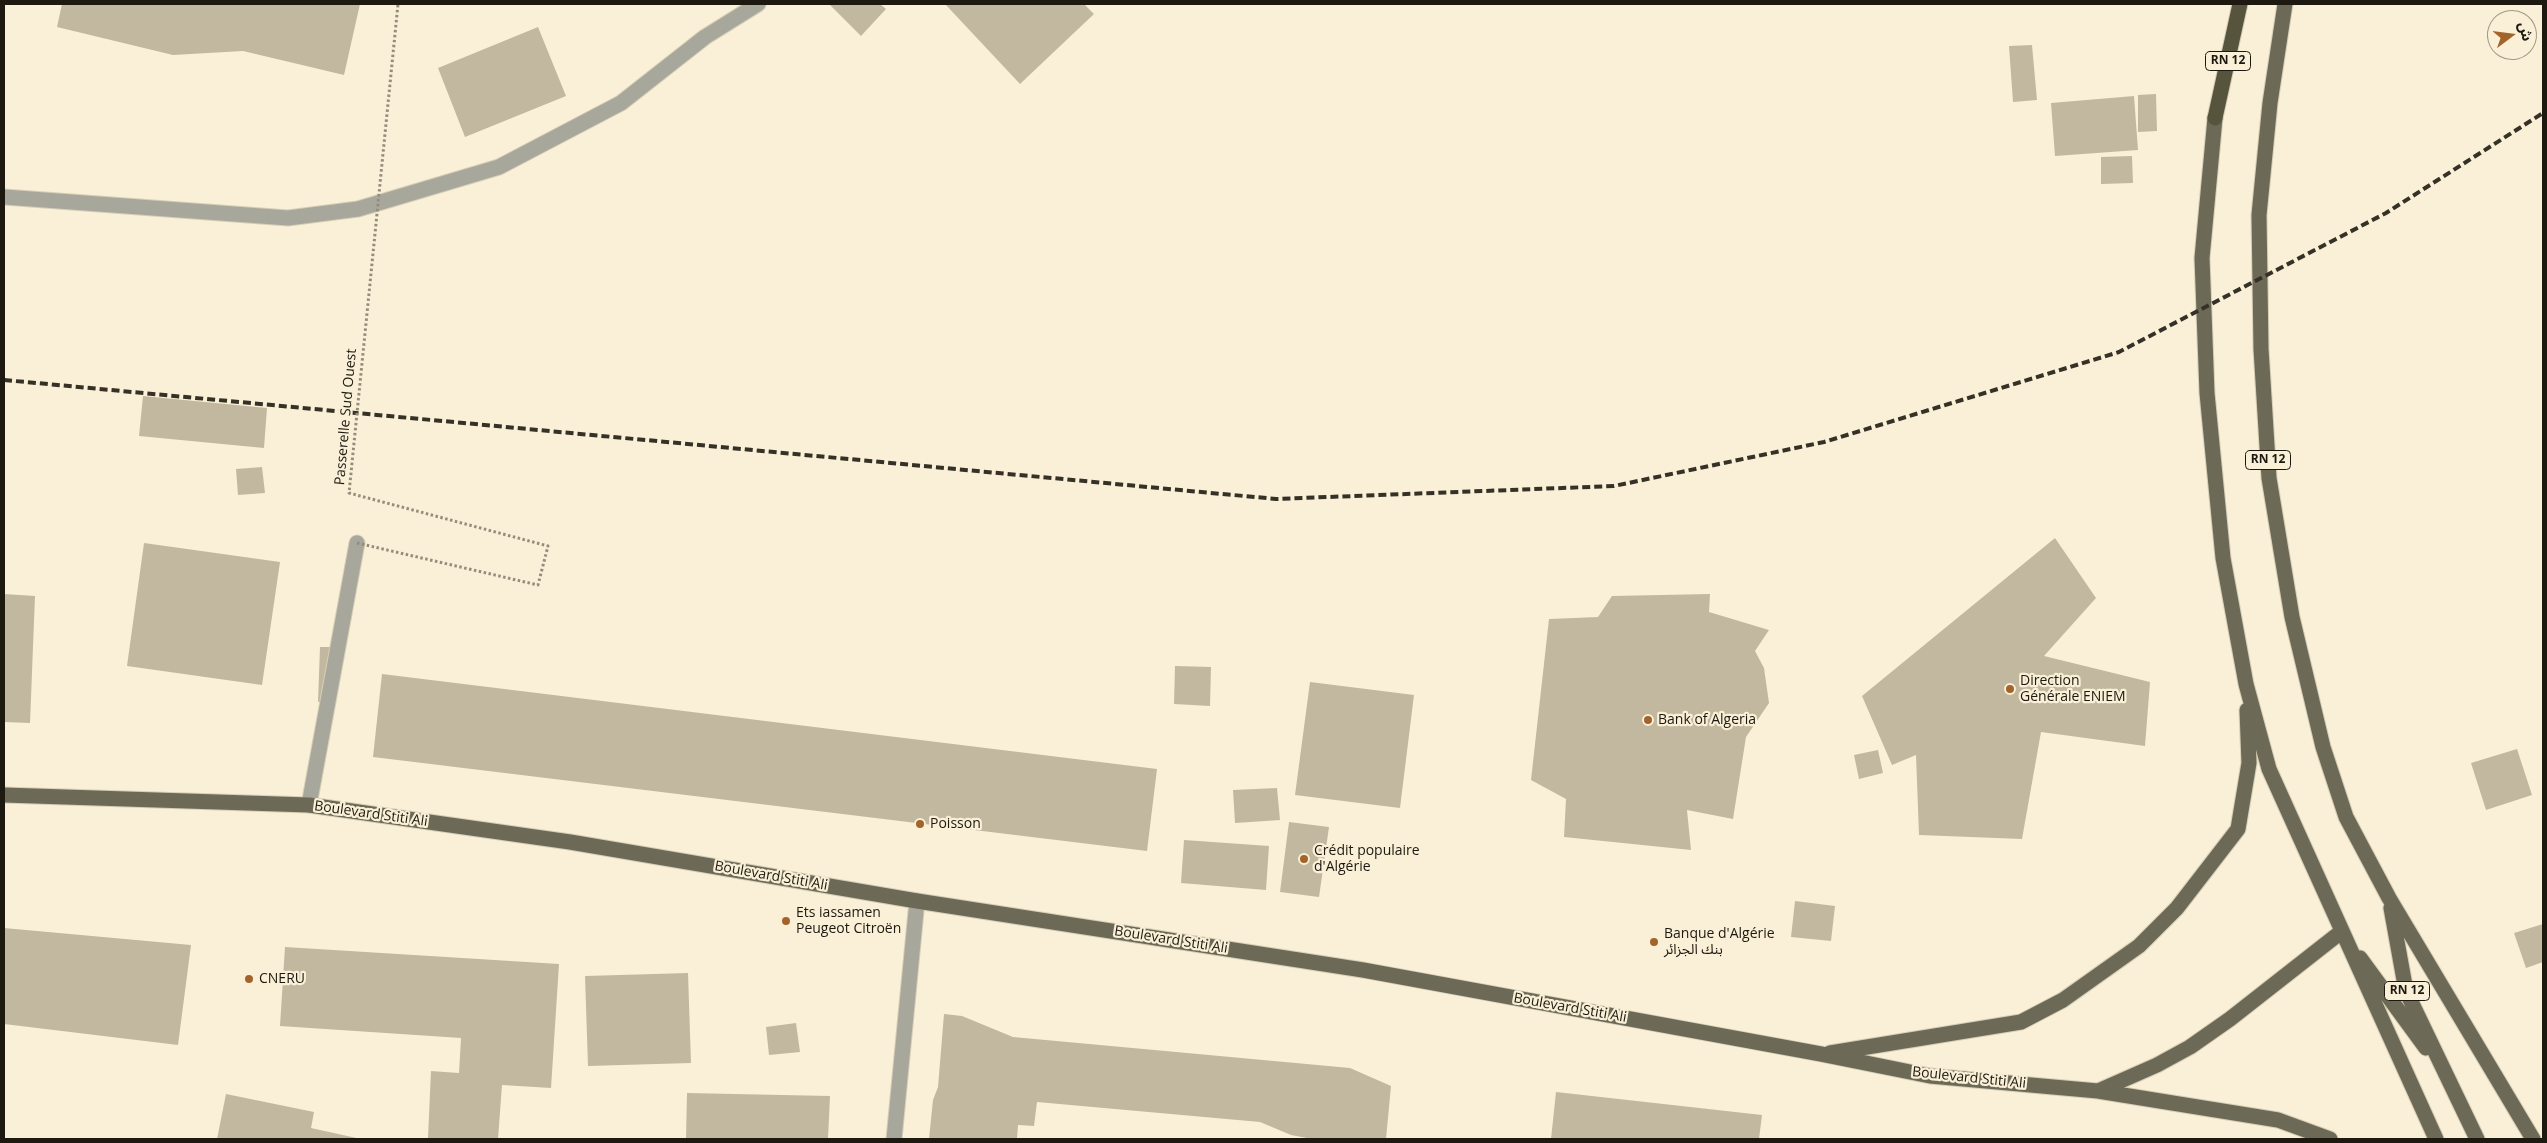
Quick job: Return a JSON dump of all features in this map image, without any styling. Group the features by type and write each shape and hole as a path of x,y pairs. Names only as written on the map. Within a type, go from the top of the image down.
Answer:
{"highway":[{"name":"RN 12","path":"2215,118 2240,4"}],"main road":[{"name":"RN 12","path":"2285,4 2270,103 2259,216 2261,349 2269,478 2292,617 2323,748 2346,817 2389,898 2406,991 2477,1139"},
{"name":"RN 12","path":"2215,118 2202,258 2208,393 2223,558 2246,684 2270,769 2341,932 2448,1077"},
{"path":"1821,1054 2021,1022 2062,1000 2139,946 2177,908 2238,829 2249,763 2246,684"},
{"name":"Boulevard Stiti Ali","path":"4,795 309,805 570,842 917,901 1363,970 1821,1054 1930,1076 2098,1091 2278,1120 2330,1139"},
{"path":"2389,898 2533,1139"},
{"path":"2098,1091 2157,1065 2190,1046 2230,1019 2341,932 2436,1139"}],"street":[{"path":"4,197 288,218 358,209 500,167 621,103 705,37 758,4"},
{"path":"309,805 357,544"},
{"path":"894,1139 917,901"}],"path":[{"name":"Passerelle Sud Ouest","path":"357,544 538,585 548,546 349,493 398,4"}],"building":[{"path":"62,4 360,4 344,75 243,51 173,55 57,27"},
{"path":"829,4 880,4 886,9 861,36"},
{"path":"945,4 1084,4 1094,14 1020,84"},
{"path":"538,27 566,96 465,137 438,68"},
{"path":"2032,45 2037,100 2013,102 2009,46"},
{"path":"2156,94 2157,131 2138,132 2138,95"},
{"path":"2134,96 2138,150 2055,156 2051,103"},
{"path":"2132,156 2133,183 2101,184 2101,157"},
{"path":"143,396 267,408 264,448 139,436"},
{"path":"262,467 265,493 238,495 236,469"},
{"name":"Direction Générale ENIEM","path":"2055,538 2096,598 2044,656 2150,682 2145,746 2041,732 2022,839 1919,835 1916,755 1892,765 1862,696"},
{"path":"144,543 280,562 262,685 127,666"},
{"path":"4,594 35,596 30,723 4,722"},
{"name":"Bank of Algeria","path":"1710,594 1709,612 1769,630 1755,651 1764,668 1769,703 1746,737 1733,819 1687,810 1691,850 1564,837 1566,799 1531,780 1549,619 1598,617 1612,596"},
{"path":"320,647 338,647 336,703 318,702"},
{"path":"1175,666 1211,667 1210,706 1174,704"},
{"path":"382,674 1157,769 1147,851 373,757"},
{"path":"1310,682 1414,695 1400,808 1295,795"},
{"path":"2517,749 2532,795 2486,810 2471,763"},
{"path":"1878,750 1883,773 1859,779 1854,755"},
{"path":"1277,788 1280,820 1235,823 1233,790"},
{"name":"Crédit populaire d'Algérie","path":"1289,822 1329,827 1319,897 1280,892"},
{"path":"1184,840 1269,846 1266,890 1181,883"},
{"path":"1795,901 1835,906 1831,941 1791,937"},
{"path":"2543,924 2543,962 2526,968 2514,933"},
{"path":"4,928 191,945 178,1045 4,1024"},
{"path":"285,947 559,964 551,1088 502,1085 498,1139 428,1138 431,1071 459,1073 461,1038 280,1026"},
{"path":"688,973 691,1063 588,1066 585,976"},
{"path":"944,1014 962,1016 1013,1037 1350,1068 1391,1086 1386,1139 1312,1139 1291,1135 1260,1122 1037,1102 1034,1126 1018,1125 1017,1139 929,1139 933,1100 938,1087"},
{"path":"796,1023 800,1052 769,1055 766,1027"},
{"path":"1556,1092 1762,1115 1759,1139 1551,1139"},
{"path":"687,1093 830,1096 828,1139 686,1139"},
{"path":"226,1094 314,1112 311,1128 361,1139 217,1139"}],"railway":[{"path":"4,380 1276,499 1614,486 1824,442 2119,352 2386,213 2543,113"}],"place":[{"name":"Direction Générale ENIEM","path":"2010,689"},
{"name":"Bank of Algeria","path":"1648,720"},
{"name":"Poisson","path":"920,824"},
{"name":"Crédit populaire d'Algérie","path":"1304,859"},
{"name":"Ets iassamen Peugeot Citroën","path":"786,921"},
{"name":"Banque d'Algérie بنك الجزائر","path":"1654,942"},
{"name":"CNERU","path":"249,979"}]}
